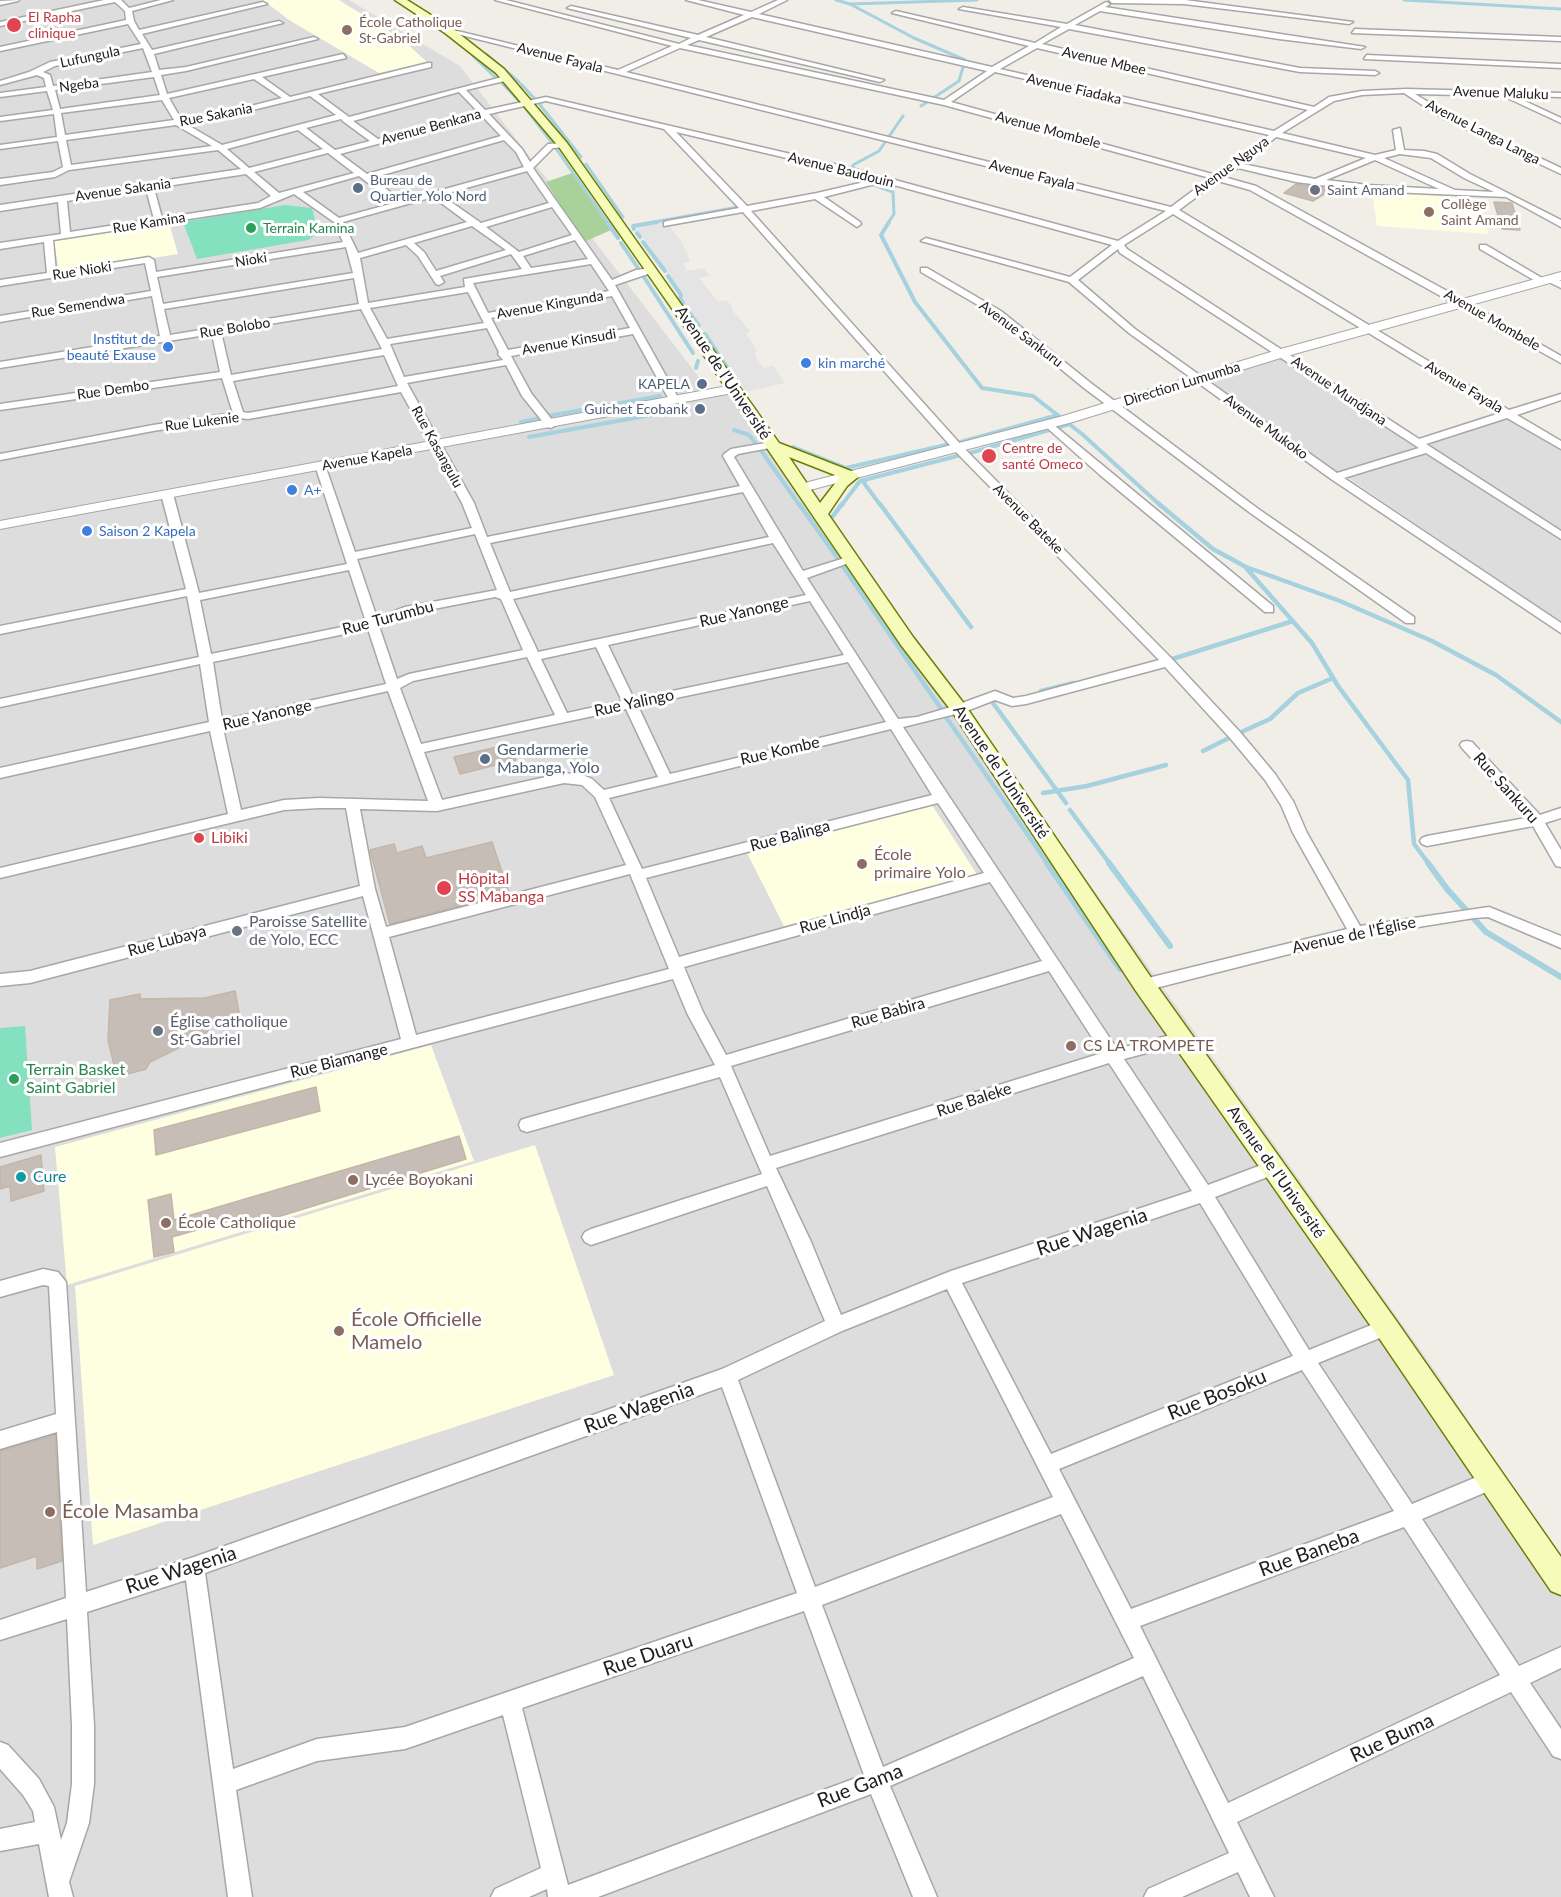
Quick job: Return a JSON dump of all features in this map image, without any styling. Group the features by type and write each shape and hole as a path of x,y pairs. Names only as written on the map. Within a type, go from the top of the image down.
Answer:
{"main road":[{"name":"Avenue de l’Université","path":"400,0 449,31 506,78 529,102 563,145 652,270 907,641 959,709 1144,986 1386,1327 1561,1581"},
{"path":"771,445 851,477"},
{"path":"820,514 842,483 851,477"}],"street":[{"path":"0,3 16,0"},
{"path":"0,24 115,0 128,9 130,21 148,49 164,98 179,123 218,146 277,196"},
{"path":"128,9 170,0"},
{"name":"Avenue Mombele","path":"498,0 680,46 945,103 1100,144 1266,194 1561,360"},
{"path":"532,0 552,4"},
{"name":"Avenue Fiadaka","path":"689,0 1375,157 1455,193"},
{"path":"618,73 784,0"},
{"path":"945,103 993,70 1112,1 1184,2 1349,22"},
{"path":"137,33 263,4"},
{"path":"562,6 881,80"},
{"path":"1097,8 1279,37 1361,47"},
{"path":"963,9 1067,26 1299,70 1375,73"},
{"path":"1339,9 1355,31 1384,92"},
{"name":"Avenue Mbee","path":"896,13 1313,109"},
{"path":"1,48 130,21"},
{"name":"Lufungula","path":"0,82 37,72 53,64 148,49 279,23"},
{"name":"Avenue Fayala","path":"449,31 1173,210 1561,446"},
{"path":"1355,31 1561,39"},
{"name":"Ngeba","path":"0,95 186,69 314,39"},
{"path":"0,119 164,98 343,56"},
{"path":"1367,57 1561,66"},
{"name":"Rue Sakania","path":"0,147 226,115 428,65"},
{"path":"37,72 47,76 57,111 68,168"},
{"path":"258,77 288,99"},
{"path":"0,182 55,174 68,168 231,146 298,127 506,78"},
{"path":"461,89 519,151 553,204 610,284 675,401"},
{"name":"Avenue Nguya","path":"1072,280 1119,244 1173,210 1189,196 1237,165 1275,134 1313,109 1344,95 1406,91"},
{"name":"Avenue Maluku","path":"1406,91 1561,95"},
{"name":"Avenue Langa Langa","path":"1406,91 1445,116 1561,171"},
{"path":"1498,92 1561,122"},
{"path":"311,93 377,142"},
{"name":"Avenue Benkana","path":"247,171 377,142 529,102 546,99 561,102"},
{"name":"Avenue Baudouin","path":"561,102 848,170 1119,244"},
{"path":"298,127 402,205"},
{"name":"Avenue Bateke","path":"668,129 690,148 959,449 1168,662 1235,735 1270,777 1288,804 1300,833 1356,932"},
{"path":"1397,130 1400,152"},
{"name":"Rue Kamina","path":"0,246 260,205 277,196 507,137"},
{"path":"338,221 529,168 551,146 563,145"},
{"path":"1316,182 1375,157 1400,152 1434,156 1467,176 1561,224"},
{"path":"1237,165 1316,182 1368,188 1508,195"},
{"name":"Avenue Sakania","path":"0,208 247,171"},
{"path":"667,224 817,196 884,180"},
{"path":"149,186 159,221"},
{"name":"Rue Kasangulu","path":"296,191 338,221 355,257 364,306 403,384 468,503 519,628 563,718"},
{"path":"436,195 516,253 528,271"},
{"path":"817,196 857,224"},
{"path":"62,199 66,236"},
{"path":"355,257 553,204"},
{"path":"435,274 576,237"},
{"path":"48,238 52,275"},
{"name":"Avenue Mukoko","path":"926,241 1072,280 1132,331 1335,477 1561,629"},
{"path":"408,243 421,254 445,293"},
{"name":"Nioki","path":"153,275 349,244"},
{"name":"Avenue Mundjana","path":"1119,244 1123,251 1561,536"},
{"path":"1483,247 1554,280"},
{"name":"Rue Nioki","path":"0,283 148,260 153,275"},
{"path":"551,425 526,394 466,281 592,261"},
{"path":"610,284 636,273 652,270"},
{"name":"Avenue Sankuru","path":"924,270 998,313 1253,510 1410,621"},
{"path":"153,275 166,339"},
{"path":"161,307 357,275"},
{"name":"Direction Lumumba","path":"802,488 1057,422 1282,353 1554,280"},
{"name":"Rue Bolobo","path":"0,365 471,289"},
{"name":"Rue Semendwa","path":"0,319 156,293"},
{"name":"Avenue Kingunda","path":"226,377 386,346 486,320 615,293"},
{"name":"Avenue Kinsudi","path":"403,384 505,358 636,330"},
{"path":"216,331 226,377 239,415"},
{"name":"Rue Dembo","path":"0,407 226,377"},
{"name":"Rue Lukenie","path":"0,457 239,415 248,416 403,384"},
{"name":"Avenue Kapela","path":"0,525 320,465 551,425 733,389"},
{"path":"1417,442 1561,397"},
{"path":"1057,422 1269,609"},
{"path":"771,445 746,448 728,456 745,488 812,597 941,797 995,875 1113,1056 1146,1111 1204,1194 1305,1359 1561,1749"},
{"path":"1335,477 1427,449"},
{"path":"320,465 393,686 437,806"},
{"path":"0,630 193,595 481,535 745,488"},
{"path":"167,494 193,595 216,726 236,817"},
{"name":"Rue Turumbu","path":"0,703 373,624 405,611 496,593 506,597 776,539"},
{"name":"Rue Yanonge","path":"800,576 851,560"},
{"name":"Rue Yanonge","path":"0,773 393,686 408,678 431,673 601,644 812,597"},
{"path":"601,644 666,779"},
{"name":"Rue Yalingo","path":"416,749 852,657"},
{"name":"Rue Kombe","path":"601,795 895,724 918,721 995,695 1012,702 1026,700 1168,662"},
{"name":"Rue Sankuru","path":"1467,745 1537,821 1561,862"},
{"path":"0,873 302,803 437,806 564,778 578,778 587,782 601,795 636,871 695,1013 723,1065 802,1242 836,1325"},
{"name":"Rue Balinga","path":"380,934 941,797"},
{"path":"352,803 368,889 410,1043"},
{"path":"1427,841 1537,821 1561,813"},
{"name":"Rue Lindja","path":"677,968 995,875"},
{"name":"Rue Lubaya","path":"0,980 30,977 368,889"},
{"name":"Avenue de l'Église","path":"1144,986 1356,932 1489,912 1561,942"},
{"name":"Rue Babira","path":"527,1125 1053,964"},
{"name":"Rue Biamange","path":"0,1150 410,1043 677,968"},
{"name":"Rue Baleke","path":"591,1237 770,1171 1113,1056 1182,1038"},
{"name":"Rue Wagenia","path":"0,1630 194,1567 727,1376 836,1325 951,1279 1204,1194 1272,1168"},
{"path":"0,1289 44,1277 52,1278 57,1282 67,1420 83,1725 83,1784 78,1823 60,1888"},
{"path":"951,1279 1148,1663 1262,1897"},
{"name":"Rue Bosoku","path":"1047,1465 1386,1327"},
{"path":"727,1376 878,1781 925,1897"},
{"path":"0,1440 67,1420"},
{"name":"Rue Baneba","path":"1126,1621 1409,1515 1491,1480"},
{"name":"Rue Duaru","path":"223,1784 317,1750 405,1738 810,1599 1066,1502"},
{"path":"194,1567 240,1897"},
{"name":"Rue Buma","path":"1223,1816 1517,1680 1561,1657"},
{"name":"Rue Gama","path":"567,1897 878,1781 1148,1663"},
{"path":"510,1702 560,1897"},
{"path":"0,1753 31,1787 44,1807 60,1888"},
{"path":"0,1840 48,1831"},
{"path":"1156,1897 1244,1858"},
{"path":"503,1897 554,1875"}],"shaded area":[{"path":"0,0 349,0 460,66 708,389 0,525"},
{"name":"École Catholique St-Gabriel","path":"263,0 339,0 403,40 427,62 379,73 289,20"},
{"name":"Collège Saint Amand","path":"1372,192 1478,199 1489,234 1377,226"},
{"path":"664,220 680,239 687,253 690,261 683,263 687,271 704,268 709,276 699,278 718,302 727,300 733,308 731,309 750,331 746,334 757,350 755,355 763,368 773,366 785,383 746,392 681,299 683,295 635,226"},
{"path":"169,223 178,254 59,273 54,241"},
{"path":"1284,357 1416,448 1335,473 1205,380"},
{"path":"738,389 1436,1372 1561,1561 1561,1897 0,1897 0,527"},
{"path":"1510,418 1561,449 1561,532 1426,444"},
{"path":"1426,452 1561,541 1561,622 1347,477"},
{"name":"École primaire Yolo","path":"932,805 978,876 784,926 747,853"},
{"name":"École Catholique","path":"431,1045 474,1161 67,1285 55,1147"},
{"name":"École Officielle Mamelo","path":"535,1145 614,1375 93,1545 75,1286"}],"green space":[{"path":"572,173 611,230 584,242 546,182"},
{"name":"Terrain Kamina","path":"285,205 312,208 318,233 308,240 197,259 183,222"},
{"name":"Terrain Basket Saint Gabriel","path":"25,1026 32,1130 0,1138 0,1028"}],"building":[{"path":"1296,184 1332,189 1313,201 1284,193"},
{"name":"Collège Saint Amand","path":"1494,202 1512,203 1520,230 1502,229"},
{"name":"Gendarmerie Mabanga, Yolo","path":"510,744 516,760 460,774 454,757"},
{"name":"Hôpital SS Mabanga","path":"492,842 509,893 390,924 370,850 394,844 397,853 422,846 426,858"},
{"name":"Église catholique St-Gabriel","path":"235,991 240,1018 210,1027 205,1035 150,1062 146,1069 117,1077 108,1040 110,1000 140,994 140,999 204,998"},
{"path":"316,1087 320,1111 156,1155 154,1130"},
{"name":"Lycée Boyokani","path":"459,1136 466,1159 245,1227 243,1217 172,1237 174,1252 154,1257 148,1200 171,1194 174,1220"},
{"name":"Cure","path":"41,1155 44,1191 11,1201 10,1186 0,1189 0,1167"},
{"name":"École Masamba","path":"55,1435 62,1561 37,1569 37,1556 0,1568 0,1451"}],"waterway":[{"path":"836,0 850,4"},
{"path":"850,4 977,0"},
{"path":"1404,0 1561,9"},
{"path":"850,4 914,38 965,60 959,81 921,106"},
{"path":"486,54 519,82"},
{"path":"473,56 497,79"},
{"path":"500,81 520,102"},
{"path":"521,84 535,99"},
{"path":"537,101 581,157"},
{"path":"523,105 553,144"},
{"path":"888,223 894,214 893,192 854,178 853,165 879,151 903,116"},
{"path":"555,147 608,223"},
{"path":"586,164 623,217"},
{"path":"648,223 739,207"},
{"path":"607,222 618,238"},
{"path":"634,229 633,226 657,222"},
{"path":"889,222 881,235 915,302 982,388 1033,396 1058,415"},
{"path":"637,233 640,237"},
{"path":"643,242 665,271"},
{"path":"621,243 640,271"},
{"path":"642,274 693,353"},
{"path":"668,276 681,295 680,299 683,303"},
{"path":"688,311 699,326"},
{"path":"705,334 733,376"},
{"path":"696,368 698,361"},
{"path":"548,416 660,396"},
{"path":"529,437 662,413"},
{"path":"957,443 1058,415"},
{"path":"1058,415 1069,424"},
{"path":"521,422 542,418"},
{"path":"970,453 1069,424"},
{"path":"1069,424 1161,506"},
{"path":"734,430 749,435 757,445"},
{"path":"793,447 846,468 950,444"},
{"path":"760,449 800,506"},
{"path":"841,506 860,481 961,455"},
{"path":"866,480 864,483 881,506"},
{"path":"799,504 839,560"},
{"path":"833,516 842,504"},
{"path":"880,504 971,627"},
{"path":"1159,504 1213,549 1246,567 1340,601 1432,641 1496,675 1561,722"},
{"path":"842,565 944,713"},
{"path":"1247,569 1293,621"},
{"path":"1166,661 1293,621"},
{"path":"1293,621 1312,643 1338,686 1408,780 1414,844 1429,864"},
{"path":"1237,734 1270,719 1298,693 1333,678"},
{"path":"1041,691 1074,683"},
{"path":"993,703 1057,791"},
{"path":"946,717 1048,864"},
{"path":"1203,751 1231,737"},
{"path":"1057,791 1087,786 1166,765"},
{"path":"1043,793 1057,791"},
{"path":"1057,791 1066,803"},
{"path":"1070,810 1110,864"},
{"path":"1047,863 1120,969"},
{"path":"1109,863 1170,946"},
{"path":"1428,863 1447,889 1486,932 1561,977"}],"place":[{"name":"El Rapha clinique","path":"14,25"},
{"name":"École Catholique St-Gabriel","path":"347,30"},
{"name":"Bureau de Quartier Yolo Nord","path":"358,188"},
{"name":"Saint Amand","path":"1315,190"},
{"name":"Collège Saint Amand","path":"1429,212"},
{"name":"Terrain Kamina","path":"251,228"},
{"name":"Institut de beauté Exause","path":"168,347"},
{"name":"kin marché","path":"806,363"},
{"name":"KAPELA","path":"702,384"},
{"name":"Guichet Ecobank","path":"700,409"},
{"name":"Centre de santé Omeco","path":"989,456"},
{"name":"A+","path":"292,490"},
{"name":"Saison 2 Kapela","path":"87,531"},
{"name":"Gendarmerie Mabanga, Yolo","path":"485,759"},
{"name":"Libiki","path":"199,838"},
{"name":"École primaire Yolo","path":"862,864"},
{"name":"Hôpital SS Mabanga","path":"444,888"},
{"name":"Paroisse Satellite de Yolo, ECC","path":"237,931"},
{"name":"Église catholique St-Gabriel","path":"158,1031"},
{"name":"CS LA TROMPETE","path":"1071,1046"},
{"name":"Terrain Basket Saint Gabriel","path":"14,1079"},
{"name":"Cure","path":"21,1177"},
{"name":"Lycée Boyokani","path":"353,1180"},
{"name":"École Catholique","path":"166,1223"},
{"name":"École Officielle Mamelo","path":"339,1331"},
{"name":"École Masamba","path":"50,1512"}]}
